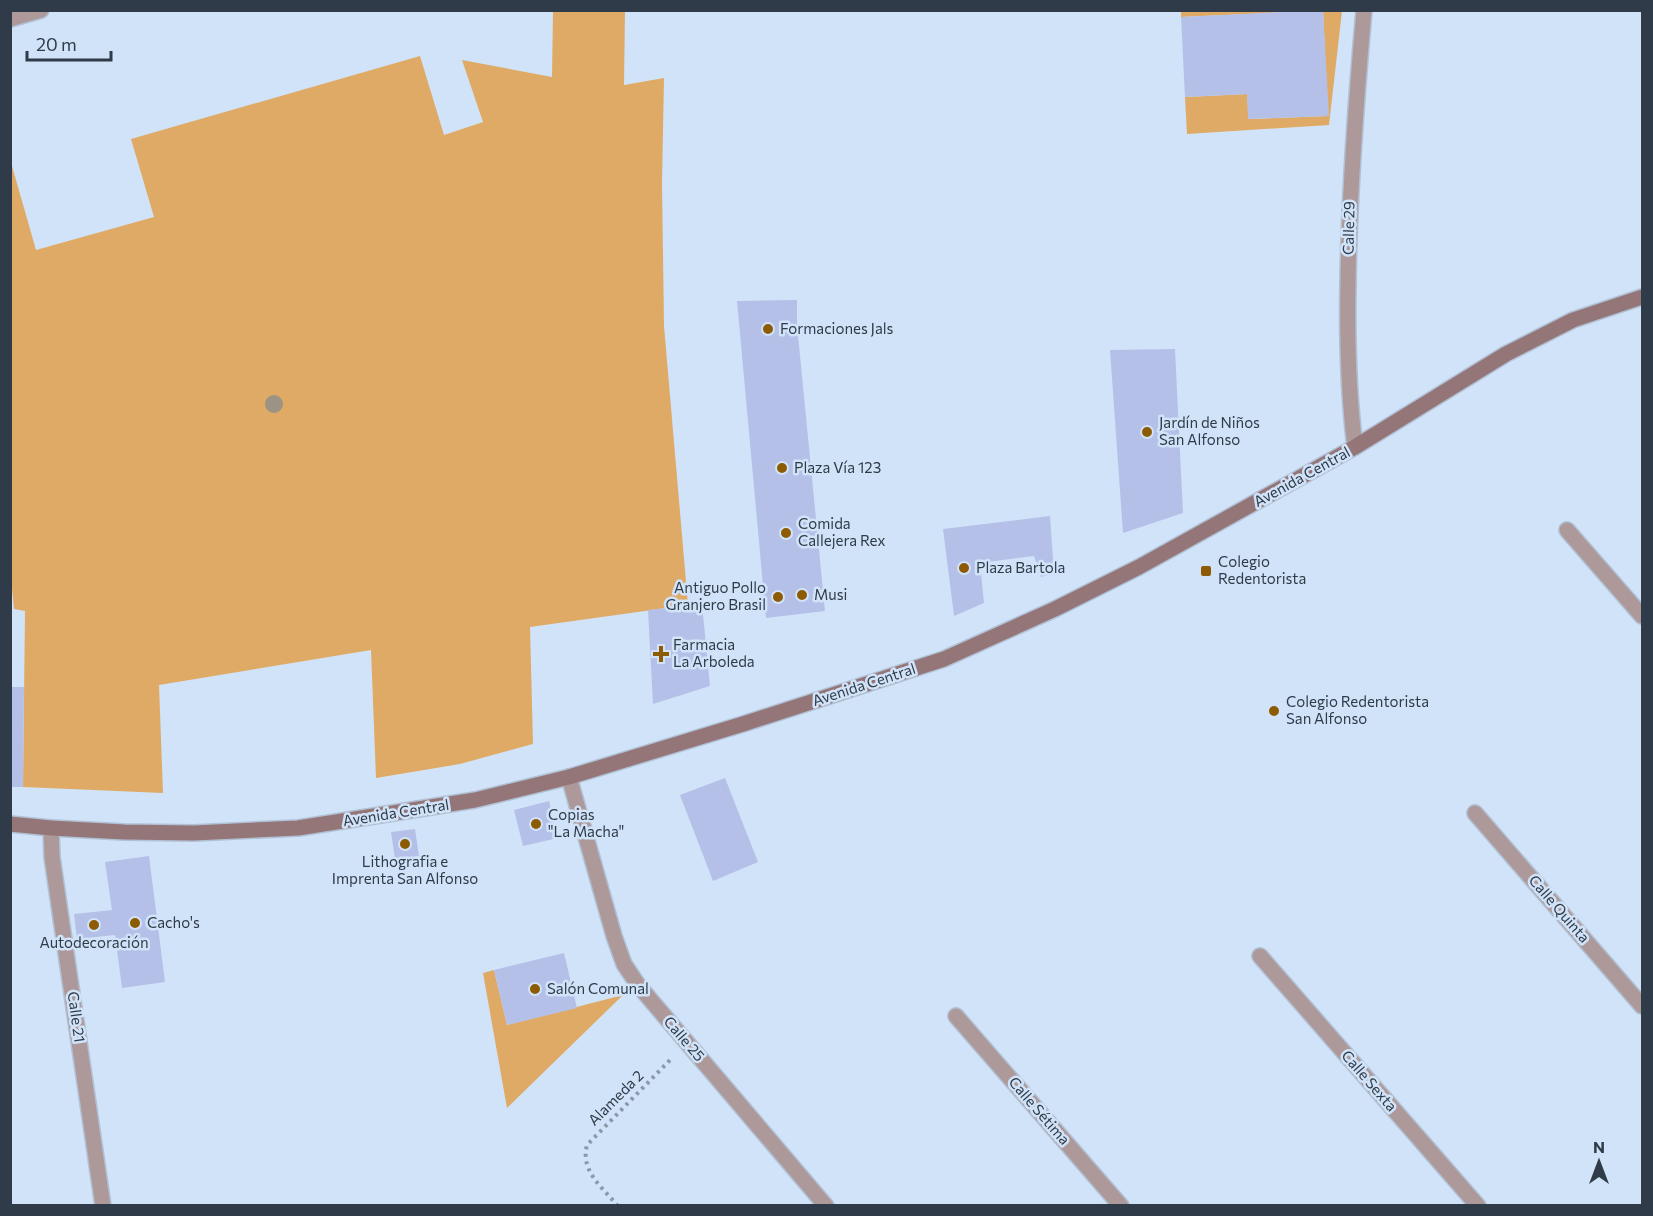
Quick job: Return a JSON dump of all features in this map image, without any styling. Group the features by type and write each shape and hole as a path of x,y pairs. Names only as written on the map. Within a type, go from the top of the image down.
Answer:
{"main road":[{"name":"Avenida Central","path":"10,824 124,832 194,833 298,828 475,800 569,777 743,724 944,659 1055,609 1139,567 1355,447 1506,354 1573,320 1642,297"}],"street":[{"path":"10,19 41,10"},
{"name":"Calle 29","path":"1355,447 1350,404 1348,214 1364,10"},
{"path":"1568,530 1642,616"},
{"name":"Calle 25","path":"569,777 624,964 638,985 826,1206"},
{"name":"Calle Quinta","path":"1475,813 1642,1006"},
{"name":"Calle 21","path":"51,828 52,857 104,1206"},
{"name":"Calle Sexta","path":"1260,956 1478,1206"},
{"name":"Calle Sétima","path":"956,1016 1121,1206"}],"path":[{"name":"Alameda 2","path":"618,1206 590,1172 584,1156 587,1145 688,1042"}],"shaded area":[{"path":"557,10 625,11 624,85 664,78 662,183 664,326 688,605 530,627 533,744 460,764 376,778 371,650 159,685 163,793 23,787 25,611 14,609 10,568 10,159 36,250 154,217 131,139 420,56 444,135 483,122 462,60 552,77 553,12"},
{"path":"1181,10 1316,11 1181,17"},
{"path":"1323,11 1342,11 1329,125 1187,134 1185,97 1247,94 1249,119 1328,116"},
{"path":"494,970 507,1025 623,995 507,1108 483,973"}],"building":[{"path":"1323,10 1329,116 1248,119 1247,94 1185,97 1181,17"},
{"name":"Plaza Vía 123","path":"797,300 797,325 825,611 766,618 737,301"},
{"name":"Jardín de Niños San Alfonso","path":"1175,349 1183,513 1123,533 1110,350"},
{"name":"Plaza Bartola","path":"1050,516 1054,573 1041,577 1034,556 980,563 984,603 954,616 943,529"},
{"path":"702,604 710,686 653,704 648,610"},
{"path":"10,687 24,687 23,787 10,787"},
{"path":"725,778 758,862 713,881 680,795"},
{"name":"Copias \"La Macha\"","path":"549,801 558,838 523,846 514,810"},
{"name":"Lithografia e Imprenta San Alfonso","path":"415,829 419,856 395,859 391,832"},
{"name":"Cacho's","path":"149,856 165,982 122,988 115,935 77,939 74,914 112,910 105,862"},
{"name":"Salón Comunal","path":"564,953 577,1008 507,1025 494,970"}],"place":[{"name":"Formaciones Jals","path":"768,329"},
{"name":"Jardín de Niños San Alfonso","path":"1147,432"},
{"name":"Plaza Vía 123","path":"782,468"},
{"name":"Comida Callejera Rex","path":"786,533"},
{"name":"Plaza Bartola","path":"964,568"},
{"name":"Colegio Redentorista","path":"1206,571"},
{"name":"Musi","path":"802,595"},
{"name":"Antiguo Pollo Granjero Brasil","path":"778,597"},
{"name":"Farmacia La Arboleda","path":"661,654"},
{"name":"Colegio Redentorista San Alfonso","path":"1274,711"},
{"name":"Copias \"La Macha\"","path":"536,824"},
{"name":"Lithografia e Imprenta San Alfonso","path":"405,844"},
{"name":"Cacho's","path":"135,923"},
{"name":"Autodecoración","path":"94,925"},
{"name":"Salón Comunal","path":"535,989"}]}
